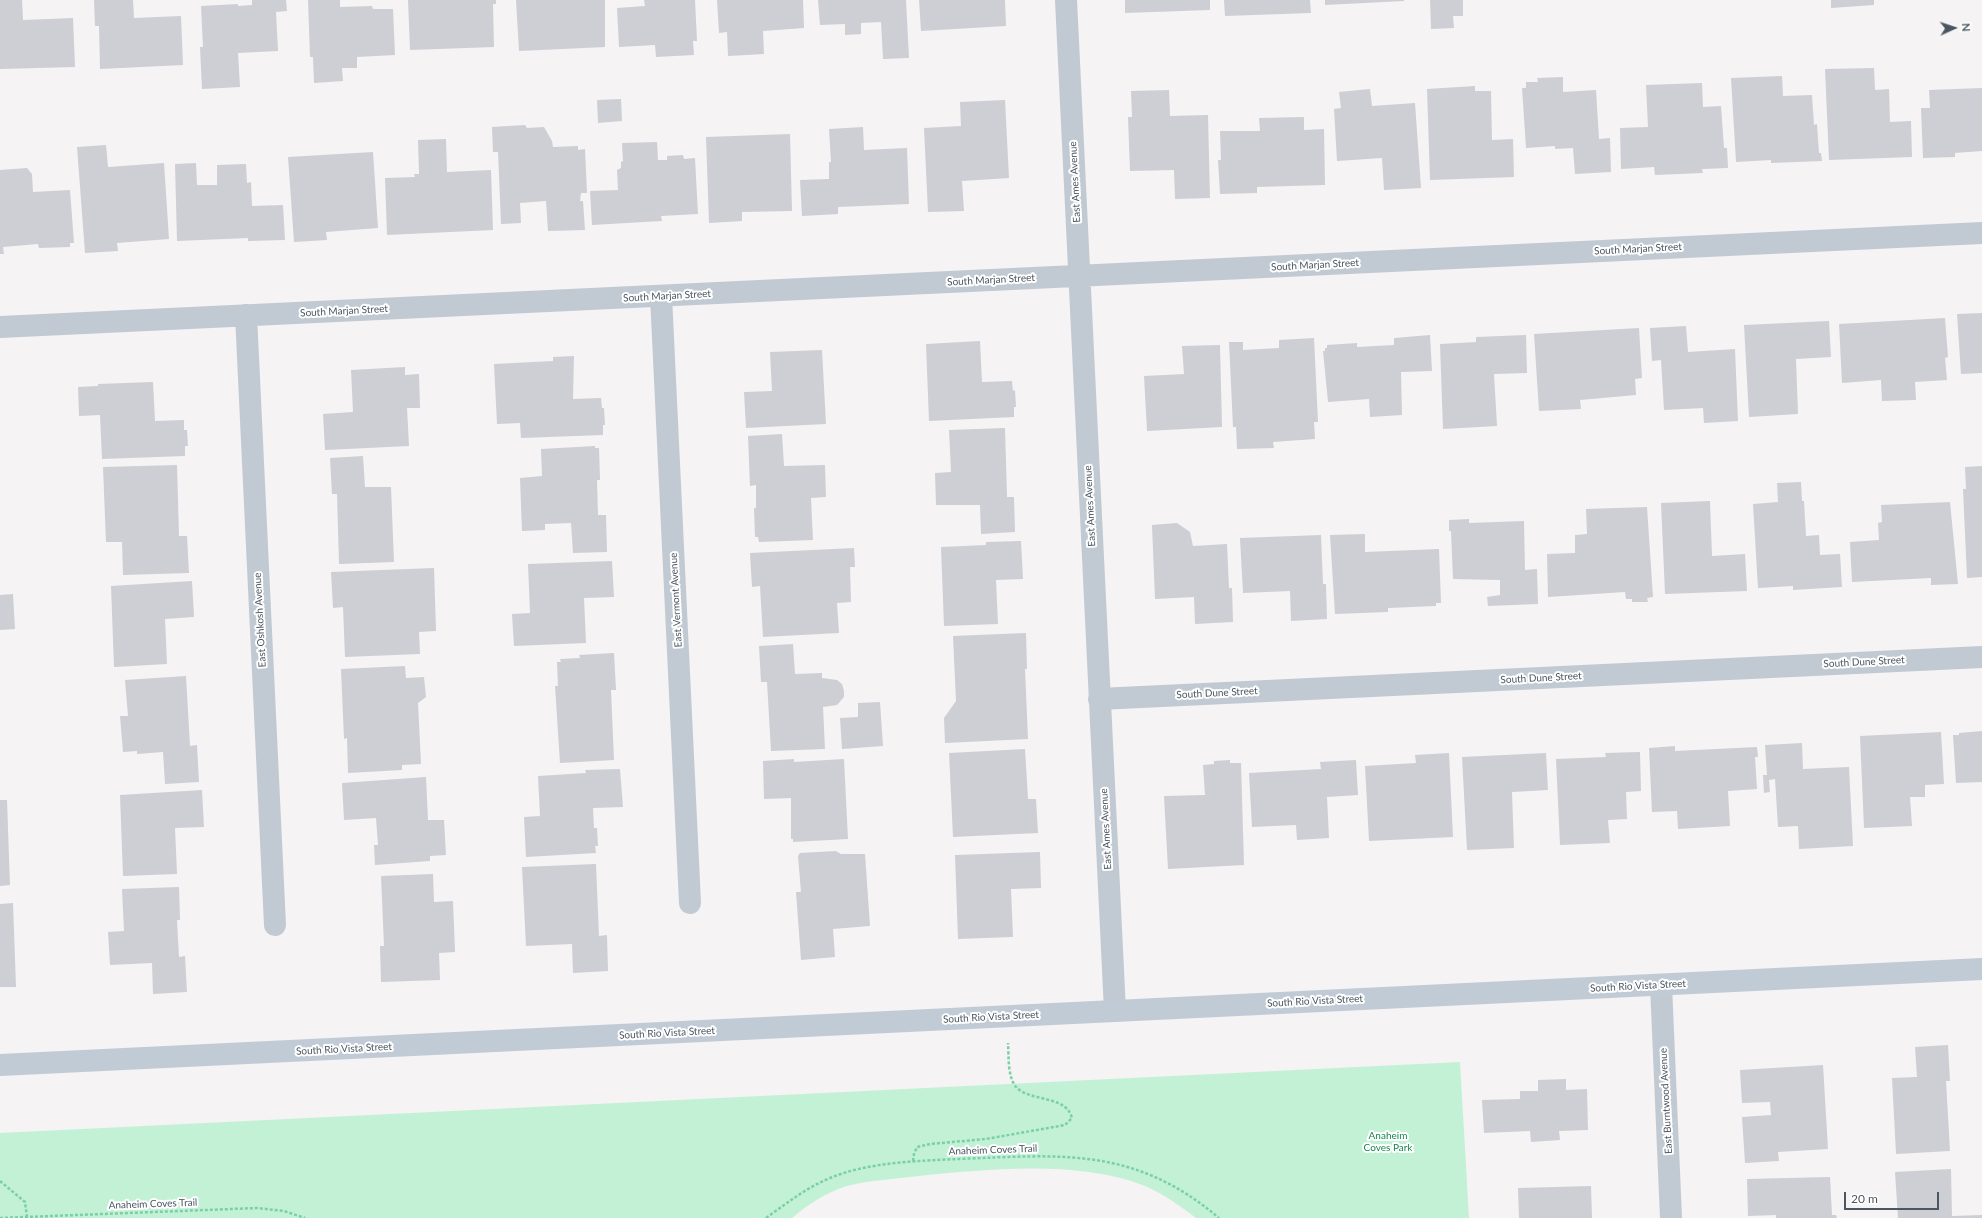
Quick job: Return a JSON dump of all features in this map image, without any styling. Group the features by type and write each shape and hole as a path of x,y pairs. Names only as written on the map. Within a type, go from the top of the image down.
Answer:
{"street":[{"name":"East Ames Avenue","path":"1066,0 1115,1011"},
{"name":"South Marjan Street","path":"0,327 1982,233"},
{"name":"East Vermont Avenue","path":"661,296 690,904"},
{"name":"East Oshkosh Avenue","path":"246,316 275,925"},
{"name":"South Dune Street","path":"1099,699 1982,657"},
{"name":"South Rio Vista Street","path":"0,1065 1982,969"},
{"name":"East Burntwood Avenue","path":"1661,985 1671,1218"}],"path":[{"path":"913,1161 917,1147 930,1144 986,1139 1051,1127 1065,1124 1072,1118 1071,1112 1062,1104 1027,1094 1017,1088 1010,1073 1006,1016"},
{"name":"Anaheim Coves Trail","path":"766,1218 805,1190 831,1177 860,1169 913,1161 1044,1156 1084,1158 1110,1162 1151,1175 1183,1192 1219,1218"},
{"path":"0,1181 25,1202 27,1217"},
{"name":"Anaheim Coves Trail","path":"0,1218 257,1208 284,1211 305,1218"}],"green space":[{"name":"Anaheim Coves Park","path":"1460,1062 1469,1218 1196,1218 1159,1193 1145,1186 1119,1178 1091,1172 1004,1169 946,1173 883,1180 847,1186 825,1195 804,1208 792,1218 0,1218 0,1133"}],"building":[{"path":"0,0 22,0 23,20 73,18 75,67 0,69"},
{"path":"94,0 133,0 134,18 181,16 183,65 100,69 99,26 95,26"},
{"path":"252,0 286,0 287,11 276,12 278,51 238,53 240,87 202,89 200,47 203,47 201,6 238,4 238,6 252,5"},
{"path":"308,0 340,0 340,7 372,6 373,9 393,9 395,55 357,57 357,68 342,68 343,81 314,83 313,57 310,57"},
{"path":"408,0 496,0 496,4 493,4 494,47 410,50"},
{"path":"516,0 605,0 605,47 519,51"},
{"path":"644,0 695,0 697,41 693,41 694,55 656,57 655,45 619,47 617,8 645,6"},
{"path":"717,0 803,0 804,28 763,31 764,54 728,56 727,32 719,33"},
{"path":"818,0 906,0 909,58 883,59 881,22 861,23 861,34 845,35 845,24 820,25"},
{"path":"919,0 1005,0 1006,26 921,31"},
{"path":"1125,0 1210,0 1210,10 1125,13"},
{"path":"1224,0 1310,0 1311,13 1225,16"},
{"path":"1325,0 1404,0 1404,1 1325,5"},
{"path":"1430,0 1463,0 1463,16 1453,16 1454,28 1431,29"},
{"path":"1831,0 1874,0 1874,5 1831,8"},
{"path":"1874,68 1875,90 1889,89 1890,122 1911,121 1912,157 1829,160 1825,69"},
{"path":"1782,76 1783,96 1812,95 1814,125 1817,124 1819,153 1821,153 1822,161 1771,163 1771,160 1736,162 1731,78"},
{"path":"1563,77 1563,92 1596,90 1599,139 1610,138 1611,172 1575,174 1573,148 1555,149 1555,146 1526,148 1522,88 1526,88 1526,82 1538,82 1537,78"},
{"path":"1702,83 1703,107 1721,106 1724,148 1727,148 1728,168 1702,169 1703,173 1655,175 1654,167 1621,169 1620,128 1648,127 1646,85"},
{"path":"1475,86 1475,91 1491,91 1492,140 1513,139 1514,177 1430,180 1427,89"},
{"path":"1982,88 1982,151 1955,153 1955,157 1923,158 1921,108 1930,108 1929,90"},
{"path":"1370,89 1372,106 1415,103 1421,188 1384,190 1382,158 1337,161 1334,109 1341,108 1339,92"},
{"path":"1169,90 1170,116 1208,115 1210,198 1175,199 1174,170 1130,171 1128,117 1132,117 1131,91"},
{"path":"621,99 622,121 598,123 597,100"},
{"path":"1005,100 1009,178 962,181 964,211 928,212 924,128 961,126 960,102"},
{"path":"1304,117 1304,130 1324,129 1325,185 1257,187 1257,193 1220,194 1218,160 1221,160 1220,131 1260,131 1259,118"},
{"path":"525,125 527,128 544,127 552,141 553,147 578,146 578,150 585,149 587,193 581,193 580,201 583,201 585,230 548,231 546,201 520,203 521,223 501,224 498,152 493,152 492,127"},
{"path":"863,127 864,150 907,148 909,204 838,207 838,214 802,216 800,180 829,179 829,162 831,162 829,129"},
{"path":"790,134 792,211 742,212 742,221 709,223 706,137"},
{"path":"446,139 447,172 491,170 493,230 387,235 385,178 415,177 414,174 419,174 418,140"},
{"path":"657,142 658,160 667,160 667,156 683,155 684,159 695,158 698,214 661,216 662,221 592,225 590,191 618,190 617,170 621,168 621,162 623,161 622,143"},
{"path":"106,145 108,167 164,163 169,239 117,243 118,251 85,253 77,147"},
{"path":"373,152 378,228 326,232 327,240 294,242 288,157"},
{"path":"196,163 197,185 217,185 217,165 246,164 247,183 251,182 252,206 283,205 285,240 248,241 248,238 177,241 175,164"},
{"path":"27,168 32,174 33,192 70,190 74,243 70,243 70,247 39,248 38,244 3,247 4,254 0,254 0,170"},
{"path":"1982,313 1982,373 1961,374 1957,314"},
{"path":"1945,318 1948,357 1945,358 1947,380 1915,382 1916,400 1882,401 1881,380 1842,383 1839,324"},
{"path":"1829,321 1831,357 1796,359 1798,414 1749,417 1744,325"},
{"path":"1686,326 1688,352 1735,349 1738,421 1704,423 1703,408 1664,410 1661,360 1652,361 1650,328"},
{"path":"1639,328 1642,378 1635,379 1636,395 1580,400 1581,409 1539,411 1534,334"},
{"path":"1430,335 1432,371 1401,372 1402,415 1370,417 1369,399 1328,402 1323,351 1327,348 1327,345 1357,343 1357,347 1394,345 1394,338"},
{"path":"1526,335 1527,373 1494,374 1497,426 1443,429 1440,344 1476,342 1476,337"},
{"path":"1314,338 1318,422 1314,422 1315,439 1273,442 1274,448 1237,449 1236,427 1233,427 1229,342 1243,342 1243,350 1279,348 1279,340"},
{"path":"980,341 982,382 1012,381 1013,391 1015,390 1016,407 1014,407 1014,417 929,421 926,344"},
{"path":"1220,345 1222,427 1147,431 1144,376 1184,374 1182,346"},
{"path":"822,350 826,424 746,428 744,392 772,391 770,352"},
{"path":"574,356 573,399 601,398 602,408 604,408 605,425 603,425 603,435 521,438 520,423 497,424 494,364 553,361 553,357"},
{"path":"405,367 405,375 419,374 420,408 407,408 409,446 325,450 323,414 353,412 351,370"},
{"path":"153,382 155,421 184,420 184,430 187,430 188,446 185,446 185,456 102,459 100,415 79,416 78,387 98,386 98,384"},
{"path":"1005,428 1007,497 1014,497 1015,532 981,534 980,505 936,505 935,473 951,472 949,430"},
{"path":"782,434 784,466 825,465 826,497 811,498 813,540 759,542 758,537 755,537 754,508 756,508 756,485 750,486 748,436"},
{"path":"595,446 595,448 599,448 600,480 597,480 598,515 606,515 607,552 573,553 571,523 545,524 545,530 522,531 520,478 542,476 541,449"},
{"path":"363,456 365,487 391,487 394,562 339,564 337,494 332,494 330,458"},
{"path":"177,465 179,536 187,536 189,573 123,575 122,542 106,542 103,467"},
{"path":"1982,466 1982,577 1967,578 1963,489 1966,489 1965,467"},
{"path":"1801,482 1802,501 1804,501 1806,536 1819,535 1820,555 1840,554 1842,587 1793,590 1793,586 1758,588 1753,504 1778,502 1777,483"},
{"path":"1710,501 1712,556 1745,554 1747,591 1665,594 1661,503"},
{"path":"1950,502 1958,584 1931,585 1931,578 1852,582 1850,542 1879,540 1878,523 1882,522 1881,505"},
{"path":"1647,507 1653,597 1647,598 1648,602 1632,602 1632,599 1626,599 1625,592 1548,597 1547,554 1575,553 1575,535 1587,534 1586,509"},
{"path":"1469,519 1469,523 1524,521 1525,570 1537,569 1538,604 1488,606 1487,597 1500,595 1500,580 1453,579 1451,531 1449,531 1449,520"},
{"path":"1177,523 1190,532 1193,546 1227,544 1229,588 1232,588 1233,622 1195,624 1194,597 1155,599 1152,525"},
{"path":"1365,534 1365,552 1439,549 1441,603 1436,603 1436,606 1388,608 1388,612 1335,614 1330,535"},
{"path":"1321,535 1323,584 1326,584 1327,619 1291,621 1290,591 1243,593 1240,538"},
{"path":"1021,541 1023,579 996,580 998,624 944,626 941,547 986,545 986,542"},
{"path":"854,548 855,567 850,567 851,602 837,603 839,633 763,637 760,586 752,587 750,553"},
{"path":"612,561 614,597 584,598 586,643 514,646 512,614 530,613 528,564"},
{"path":"434,568 436,631 419,632 420,654 345,657 343,607 333,608 331,572"},
{"path":"192,581 194,617 165,619 167,664 114,667 111,586"},
{"path":"13,594 15,629 0,630 0,595"},
{"path":"1026,633 1027,669 1025,669 1028,739 945,743 944,718 956,701 953,636"},
{"path":"793,644 795,674 822,673 822,678 837,680 842,684 844,697 837,705 823,707 825,749 771,751 767,682 761,682 759,646"},
{"path":"614,653 616,690 611,690 614,760 560,763 555,686 558,686 557,662 561,662 560,659 580,658 579,655"},
{"path":"405,666 406,678 424,677 426,697 418,703 421,764 402,765 402,770 348,773 347,738 344,739 341,669"},
{"path":"186,676 190,746 197,745 199,782 165,784 163,752 137,754 137,751 123,752 120,716 128,716 125,680"},
{"path":"880,702 883,746 842,749 840,718 858,717 858,703"},
{"path":"1982,731 1982,782 1956,783 1953,735"},
{"path":"1941,732 1944,784 1925,785 1925,797 1910,797 1912,826 1864,828 1860,736"},
{"path":"1802,743 1803,769 1849,767 1853,846 1799,849 1798,826 1778,827 1775,779 1769,780 1770,792 1764,793 1763,775 1767,775 1765,745"},
{"path":"1675,746 1675,751 1757,747 1758,757 1755,757 1757,789 1728,791 1730,826 1678,829 1677,811 1652,812 1649,748"},
{"path":"1025,749 1028,799 1036,799 1038,833 953,837 949,753"},
{"path":"1640,752 1641,791 1626,792 1627,819 1608,820 1610,843 1560,845 1556,759 1606,757 1605,753"},
{"path":"1449,753 1453,837 1369,841 1365,766 1416,763 1415,755"},
{"path":"1546,753 1548,790 1512,792 1514,848 1467,850 1462,757"},
{"path":"794,759 794,762 844,759 848,839 793,842 793,839 791,839 791,798 764,799 763,761"},
{"path":"1230,760 1230,763 1241,763 1244,865 1168,869 1164,796 1205,795 1203,765 1214,764 1214,761"},
{"path":"1356,760 1358,795 1327,797 1329,838 1297,840 1296,825 1252,827 1249,773 1321,769 1320,762"},
{"path":"620,769 623,807 593,808 594,828 597,828 598,846 595,846 596,853 526,857 524,817 540,816 538,776 586,773 585,770"},
{"path":"426,777 428,820 444,820 446,855 430,856 430,861 375,865 374,845 378,845 376,818 344,820 342,783"},
{"path":"202,790 204,827 175,828 177,874 123,876 120,795"},
{"path":"0,800 7,800 10,885 0,886"},
{"path":"836,851 841,854 865,854 870,926 833,929 835,957 801,960 796,892 801,892 798,856 800,853"},
{"path":"1040,852 1041,888 1011,889 1013,937 958,939 955,855"},
{"path":"596,864 599,936 607,935 608,971 573,973 572,944 526,946 522,867"},
{"path":"433,874 434,902 453,901 455,952 439,953 440,980 381,982 380,946 384,946 381,876"},
{"path":"179,887 180,920 177,920 179,957 185,956 187,992 153,994 152,963 110,965 108,932 124,931 122,889"},
{"path":"13,903 16,987 0,987 0,904"},
{"path":"1948,1045 1950,1081 1946,1081 1950,1151 1896,1154 1892,1078 1917,1077 1915,1047"},
{"path":"1823,1065 1828,1149 1778,1152 1779,1161 1745,1163 1742,1117 1771,1115 1770,1102 1742,1103 1740,1070"},
{"path":"1566,1079 1566,1090 1587,1089 1588,1130 1559,1131 1560,1140 1531,1142 1530,1131 1484,1133 1482,1100 1520,1099 1520,1091 1538,1091 1538,1080"},
{"path":"1951,1169 1952,1216 1982,1215 1982,1218 1898,1218 1895,1172"},
{"path":"1830,1177 1832,1215 1836,1215 1837,1218 1776,1218 1776,1215 1748,1216 1747,1179"},
{"path":"1591,1186 1592,1218 1519,1218 1518,1188"}]}
